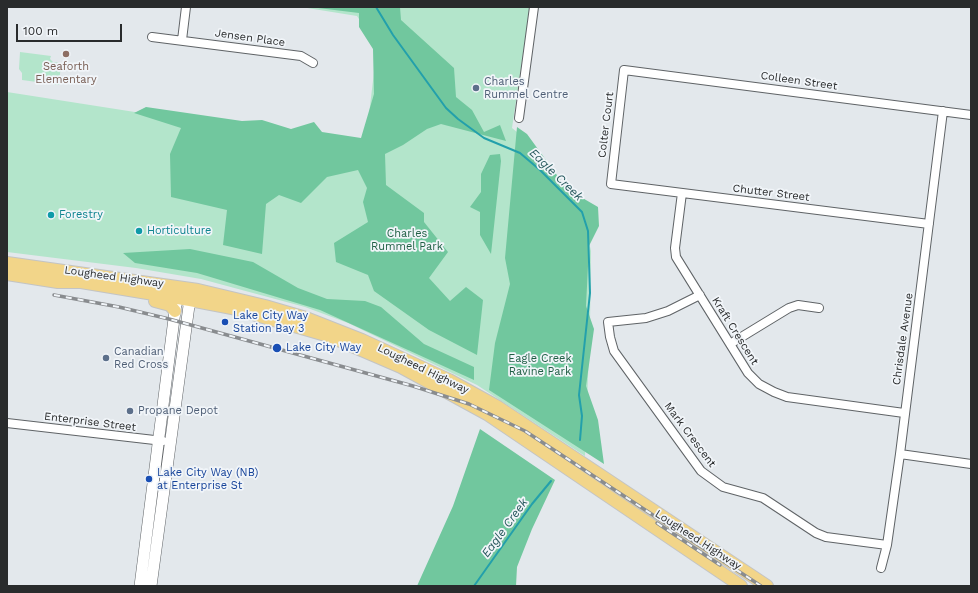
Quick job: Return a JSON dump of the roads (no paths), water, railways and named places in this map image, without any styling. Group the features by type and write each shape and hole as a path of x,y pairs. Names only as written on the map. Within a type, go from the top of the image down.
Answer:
{"main road":[{"name":"Lougheed Highway","path":"7,263 265,306 306,318 362,340 449,380 498,407 767,586"},
{"name":"Lougheed Highway","path":"7,274 58,282 81,282 178,292"},
{"path":"58,282 66,287 163,302 170,305 175,311"},
{"name":"Lougheed Highway","path":"191,294 232,308 329,336 401,367 487,414 741,586"}],"street":[{"path":"182,40 186,7"},
{"path":"519,118 534,7"},
{"name":"Jensen Place","path":"152,36 300,56 313,63"},
{"name":"Colleen Street","path":"624,70 971,115"},
{"name":"Colter Court","path":"610,184 624,70"},
{"name":"Chrisdale Avenue","path":"881,568 887,545 900,454 904,413 923,277 928,224 944,111"},
{"name":"Chutter Street","path":"610,184 928,224"},
{"name":"Kraft Crescent","path":"682,193 675,248 676,257 748,373 759,384 787,397 904,413"},
{"path":"140,586 178,292"},
{"path":"151,586 191,294"},
{"name":"Mark Crescent","path":"700,295 668,311 646,318 608,322 614,351 701,471 723,487 763,498 816,533 826,537 887,545"},
{"path":"730,344 789,308 798,305 819,308"},
{"name":"Enterprise Street","path":"7,423 170,442"},
{"path":"900,454 971,464"}],"waterway":[{"name":"Eagle Creek","path":"376,7 393,35 446,108 484,138 520,153 540,170 582,212 588,231 590,293 579,395 582,416 580,440"},
{"name":"Eagle Creek","path":"474,586 532,504 551,481"}],"railway":[{"path":"54,295 119,307 169,319 413,386 469,404 525,431 761,586"},
{"path":"657,523 720,565"}],"place":[{"name":"Seaforth Elementary","path":"66,54"},
{"name":"Charles Rummel Centre","path":"476,88"},
{"name":"Forestry","path":"51,215"},
{"name":"Horticulture","path":"139,231"},
{"name":"Lake City Way Station Bay 3","path":"225,322"},
{"name":"Lake City Way","path":"277,348"},
{"name":"Canadian Red Cross","path":"106,358"},
{"name":"Propane Depot","path":"130,411"},
{"name":"Lake City Way (NB) at Enterprise St","path":"149,479"}],"park label":[{"name":"Charles Rummel Park","path":"407,240"},
{"name":"Eagle Creek Ravine Park","path":"540,365"}]}
